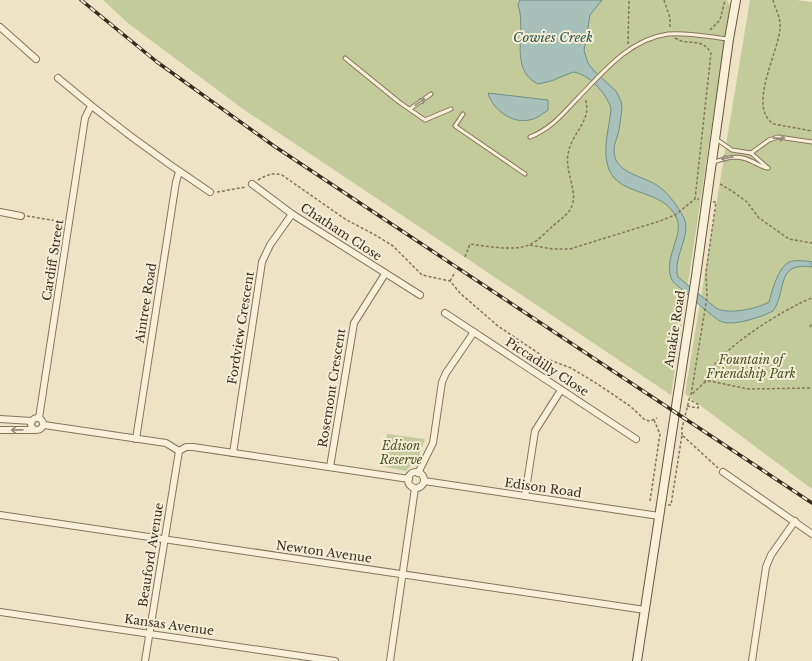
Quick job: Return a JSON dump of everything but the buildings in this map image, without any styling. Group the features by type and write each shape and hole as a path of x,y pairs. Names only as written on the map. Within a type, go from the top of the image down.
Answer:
{"main road":[{"name":"Anakie Road","path":"637,661 696,276 700,200 712,162 714,138 736,0"}],"street":[{"path":"0,28 36,59"},
{"path":"58,78 92,106 179,172 210,192"},
{"name":"Cardiff Street","path":"39,418 85,118 92,106"},
{"name":"Aintree Road","path":"136,439 174,189 179,172"},
{"name":"Chatham Close","path":"252,184 292,214 420,295"},
{"path":"0,212 21,216"},
{"name":"Fordview Crescent","path":"233,453 262,262 270,245 292,214"},
{"name":"Rosemont Crescent","path":"330,467 354,322 385,274"},
{"name":"Piccadilly Close","path":"445,313 636,439"},
{"path":"418,473 433,443 442,382 446,373 474,332"},
{"path":"525,496 535,431 561,390"},
{"path":"0,419 32,421 39,418 44,425"},
{"path":"32,421 31,427 34,430"},
{"path":"44,425 166,443 179,452 186,447 193,447 409,478"},
{"path":"0,430 40,430 44,425"},
{"name":"Beauford Avenue","path":"145,661 179,452"},
{"path":"723,472 812,534"},
{"path":"413,473 418,473 423,477 424,481 420,487 415,488 409,484 409,478 413,473"},
{"name":"Edison Road","path":"424,481 659,516"},
{"path":"390,661 415,488"},
{"name":"Newton Avenue","path":"0,515 645,610"},
{"path":"752,661 766,567 771,555 795,521"},
{"name":"Kansas Avenue","path":"0,612 335,661"}],"lane":[{"path":"530,137 549,128 614,60 639,44 671,34 729,39"},
{"path":"345,58 425,120 451,109"},
{"path":"410,109 431,94"},
{"path":"464,114 455,126 525,174"},
{"path":"751,153 769,140 778,137 812,142"},
{"path":"712,162 730,156 750,160 760,167 768,168 751,153 732,150 714,138"}],"path":[{"path":"628,45 629,0"},
{"path":"664,0 670,18 671,34 676,40 701,43 707,46 711,53 700,200"},
{"path":"710,30 720,20 725,0"},
{"path":"773,0 780,27 766,80 764,112 770,122 774,124 812,130"},
{"path":"530,245 569,212 574,201 568,165 568,154 576,133 589,108 583,93"},
{"path":"210,192 222,192 245,188 268,174 275,173 282,175 345,219 393,246 422,275 450,281 461,294 498,326 548,359 571,368 596,383 630,406 645,420 654,420 657,418"},
{"path":"720,184 742,199 759,218 789,239 812,243"},
{"path":"465,257 470,244 500,249 530,245 570,249 660,221 675,215 700,200 716,202 706,272 707,297 691,396"},
{"path":"21,216 70,223"},
{"path":"450,281 455,272"},
{"path":"671,505 682,428 688,399 705,382 709,371 714,364 733,346 795,305 812,298"},
{"path":"810,327 812,323"},
{"path":"705,382 710,381 748,389 812,388"},
{"path":"687,406 698,408 699,405 688,399"},
{"path":"650,501 660,434 654,420"},
{"path":"682,435 723,472"}],"green space":[{"path":"103,0 727,0 730,6 671,395 243,109 129,24"},
{"name":"Fountain of Friendship Park","path":"750,0 796,0 812,2 812,489 685,394"},
{"name":"Edison Reserve","path":"387,434 425,439 418,457 406,471 381,466"}],"water":[{"name":"Cowies Creek","path":"520,0 602,0 590,15 584,51 588,63 593,70 616,91 621,101 622,107 620,124 614,145 615,157 618,163 628,172 655,184 663,190 684,218 686,232 679,254 677,270 678,277 716,308 734,311 757,307 769,302 777,278 784,266 788,263 793,261 812,262 812,267 800,266 787,273 773,311 741,322 722,322 705,310 673,282 670,274 670,265 678,233 677,219 671,209 662,201 629,188 619,182 611,174 607,163 606,149 611,108 605,96 591,80 585,76 573,72 551,81 538,84 529,78 523,69 521,59 521,26 518,5"},
{"path":"488,93 548,100 548,110 532,119 523,121 516,120 498,110 490,99"}],"railway":[{"path":"81,0 157,62 274,146 812,503"}]}
